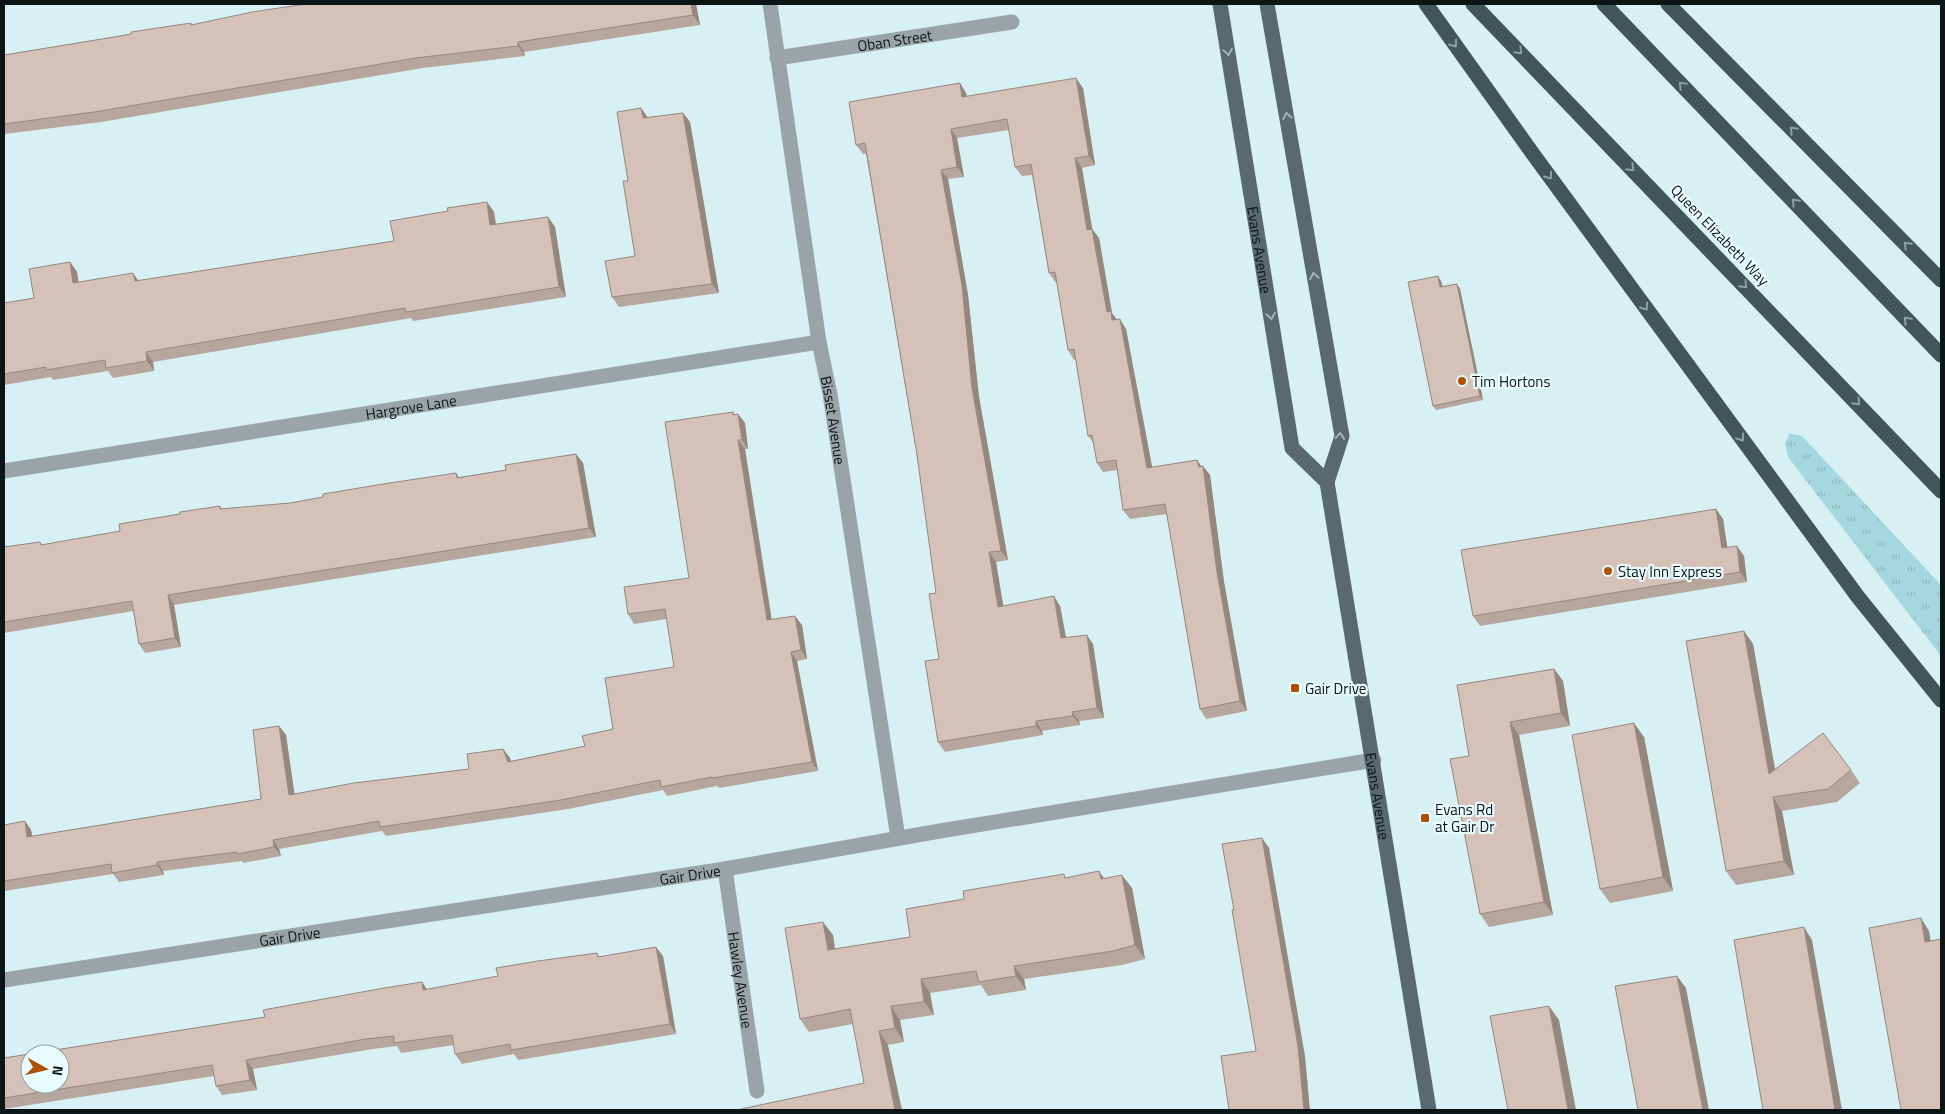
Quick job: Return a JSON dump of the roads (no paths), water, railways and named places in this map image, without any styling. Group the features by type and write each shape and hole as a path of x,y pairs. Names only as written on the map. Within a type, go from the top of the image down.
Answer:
{"highway":[{"path":"1426,4 1533,154 1858,597 1941,700"},
{"name":"Queen Elizabeth Way","path":"1473,4 1941,491"},
{"path":"1604,4 1941,355"},
{"path":"1668,4 1941,280"}],"main road":[{"name":"Evans Avenue","path":"1220,4 1292,448 1327,482"},
{"name":"Evans Avenue","path":"1267,4 1342,436 1327,482 1374,760 1429,1110"}],"street":[{"name":"Bisset Avenue","path":"770,4 819,342 830,394 898,838"},
{"name":"Oban Street","path":"777,58 1012,22"},
{"name":"Hargrove Lane","path":"4,471 819,342"},
{"name":"Gair Drive","path":"4,980 725,869 898,838 1374,760"},
{"name":"Hawley Avenue","path":"725,869 757,1091"}],"place":[{"name":"Tim Hortons","path":"1462,381"},
{"name":"Stay Inn Express","path":"1608,571"},
{"name":"Gair Drive","path":"1295,688"},
{"name":"Evans Rd at Gair Dr","path":"1425,818"}]}
